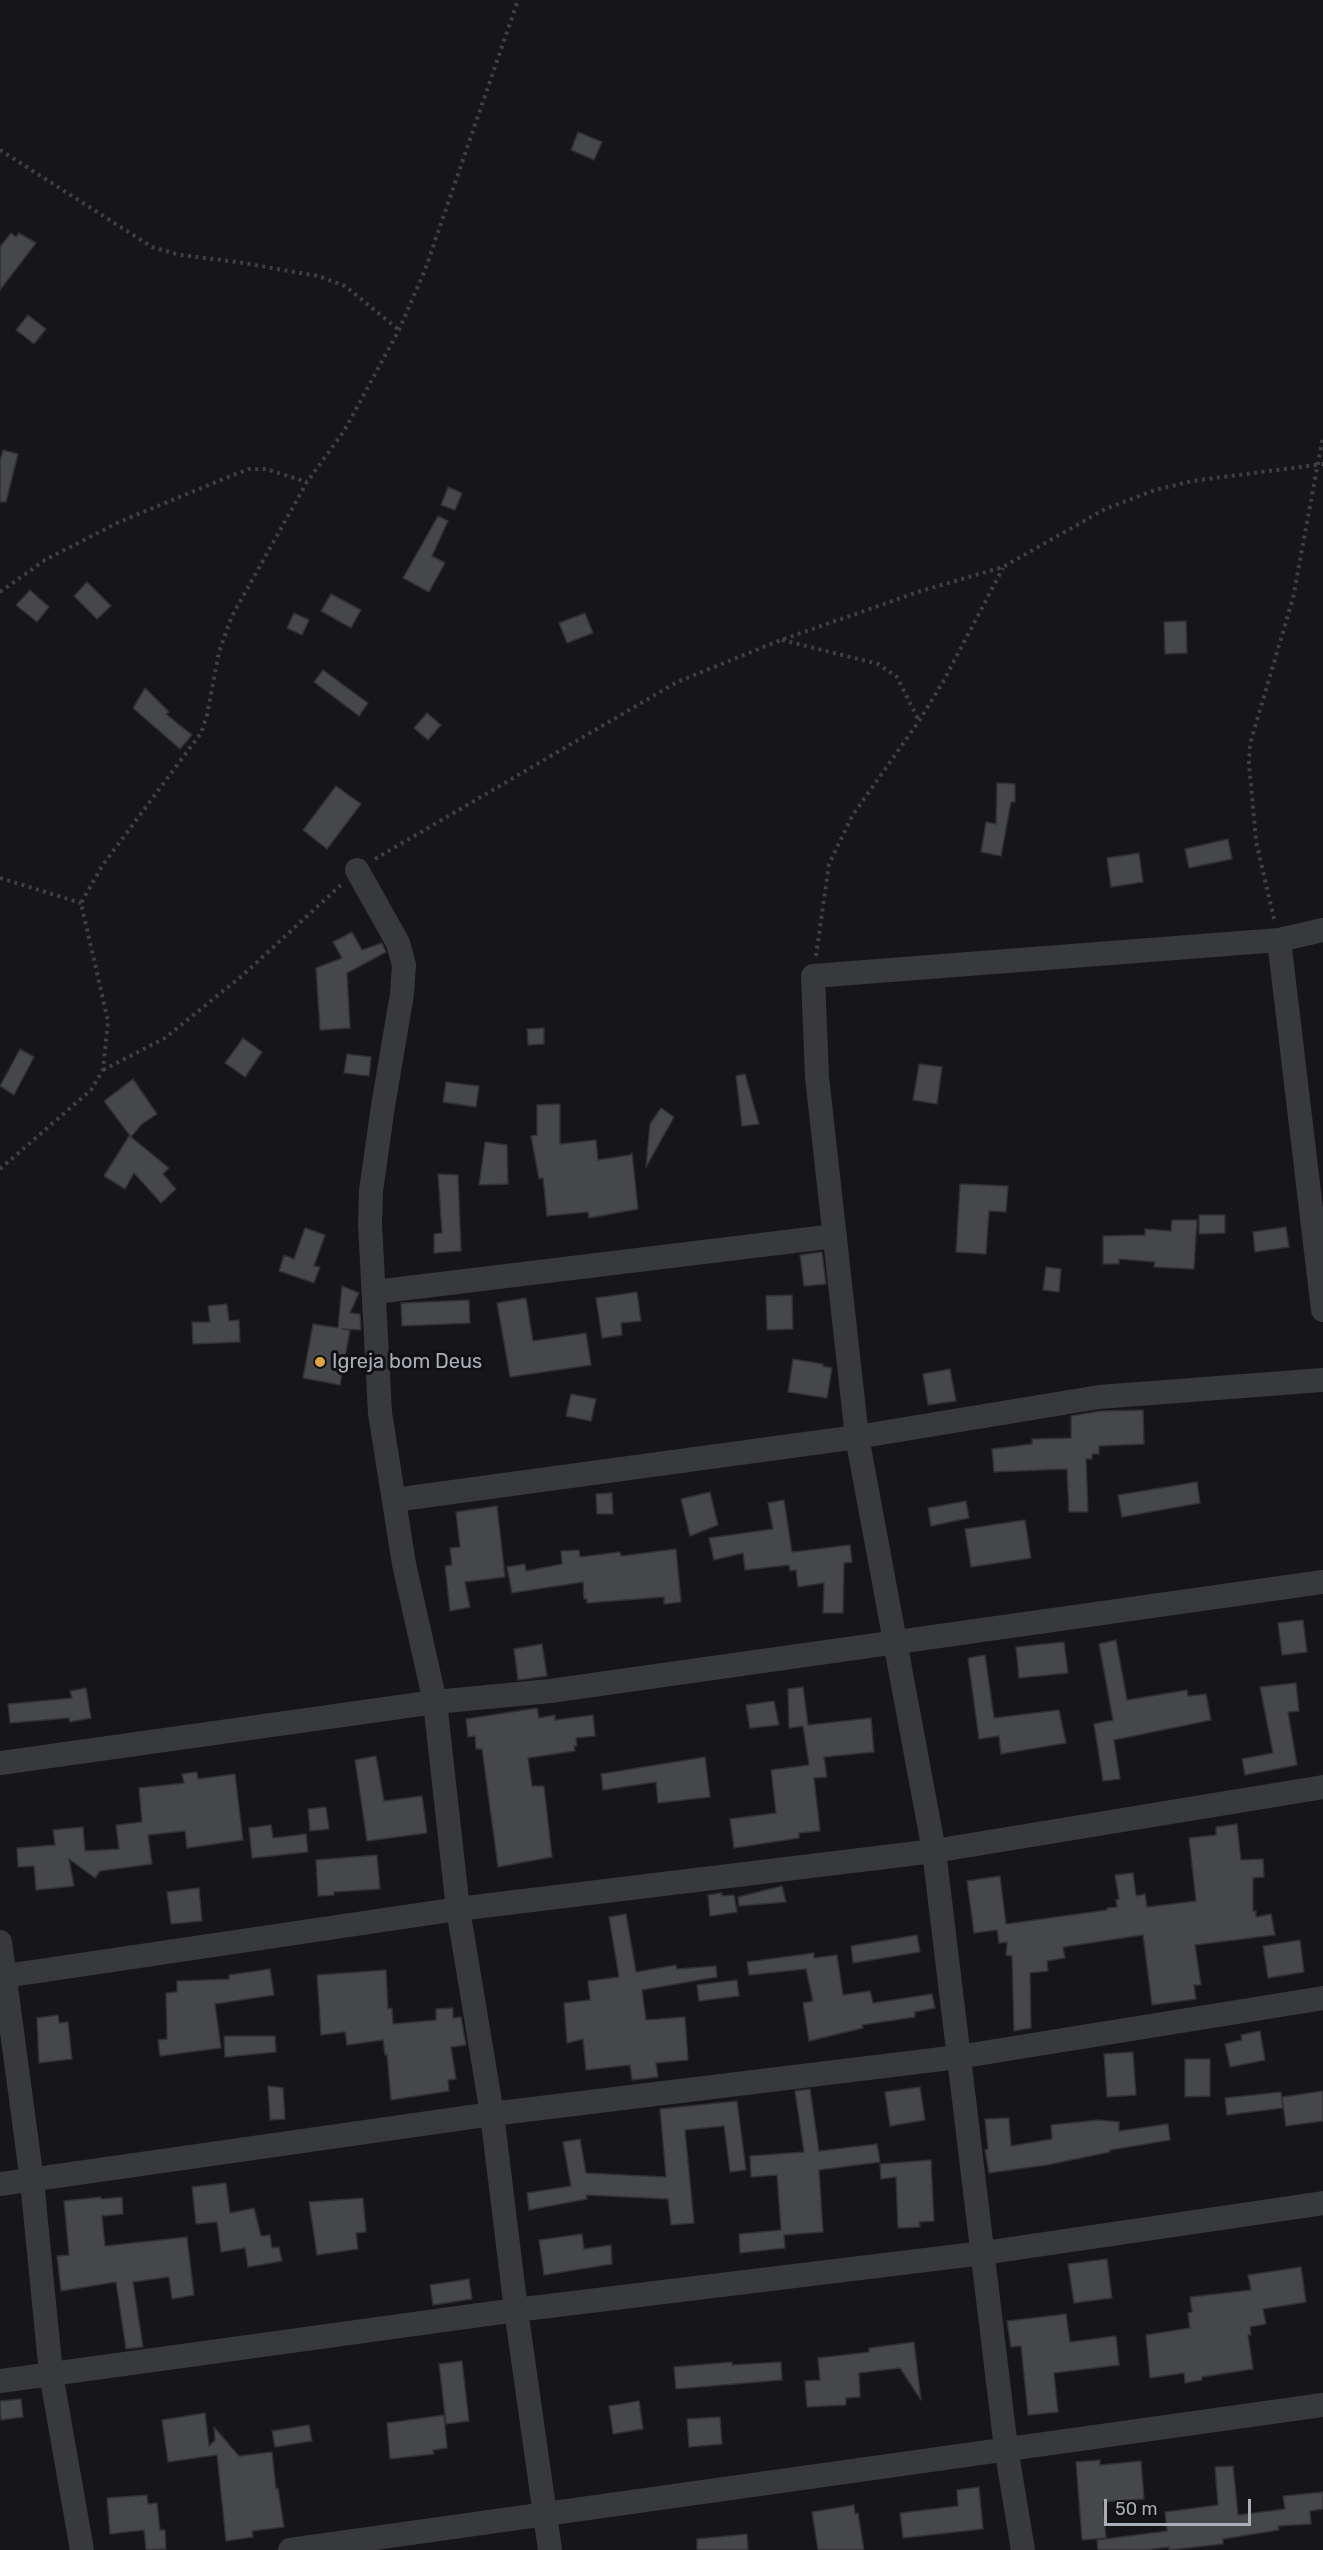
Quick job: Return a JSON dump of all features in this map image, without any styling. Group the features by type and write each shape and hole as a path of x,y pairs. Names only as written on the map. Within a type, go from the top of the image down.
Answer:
{"street":[{"path":"357,870 398,943 404,965 402,994 371,1191 370,1224 380,1413 404,1563 435,1702 458,1909 492,2114 516,2310 550,2550"},
{"path":"1023,2550 1006,2448 934,1851 857,1437 817,1077 813,976 1279,940 1323,930"},
{"path":"1279,940 1323,1310"},
{"path":"375,1292 835,1236"},
{"path":"394,1500 857,1437 1099,1397 1323,1380"},
{"path":"0,1763 435,1702 550,1691 1323,1582"},
{"path":"5,1976 458,1909 934,1851 1323,1787"},
{"path":"0,1942 32,2181 51,2374 82,2550"},
{"path":"0,2184 492,2114 958,2057 1323,1998"},
{"path":"0,2381 516,2310 983,2253 1323,2203"},
{"path":"290,2550 1323,2405"}],"path":[{"path":"0,1168 91,1090 104,1070 108,1021 81,903 102,866 201,733 207,715 219,652 232,616 307,482 344,431 399,330 425,270 518,0"},
{"path":"0,150 152,247 180,255 318,276 345,286 399,330"},
{"path":"1279,940 1257,841 1249,763 1250,744 1293,598 1321,465 1323,436"},
{"path":"104,1070 165,1038 243,975 357,870 677,682 781,640 921,591 1003,567 1105,509 1155,490 1192,482 1321,465"},
{"path":"0,592 55,555 119,522 232,475 249,469 266,469 307,482"},
{"path":"813,976 829,864 852,816 919,721 976,622 1003,567"},
{"path":"781,640 878,664 897,677 919,721"},
{"path":"0,878 81,903"}],"building":[{"path":"578,132 602,142 594,160 571,150"},
{"path":"11,233 16,237 19,233 36,243 0,290 0,247"},
{"path":"28,315 46,329 34,344 16,330"},
{"path":"3,450 18,454 6,502 0,502 0,461"},
{"path":"448,487 462,493 455,510 441,505"},
{"path":"438,516 448,521 432,556 445,563 429,592 403,578"},
{"path":"87,582 111,606 97,619 74,596"},
{"path":"30,590 49,607 37,622 16,605"},
{"path":"331,594 361,610 351,628 321,611"},
{"path":"294,613 309,620 302,635 287,628"},
{"path":"585,613 593,633 567,643 559,623"},
{"path":"1186,621 1187,653 1165,654 1164,622"},
{"path":"323,670 368,703 359,716 314,682"},
{"path":"145,688 169,712 166,714 192,735 180,749 133,708"},
{"path":"427,713 441,725 428,740 414,728"},
{"path":"997,783 1015,784 1015,802 1011,802 1001,856 981,852 986,822 996,824"},
{"path":"336,786 361,804 327,849 303,830"},
{"path":"1228,839 1232,859 1189,868 1185,849"},
{"path":"1139,853 1143,882 1111,887 1107,858"},
{"path":"352,932 362,950 382,943 386,952 347,973 350,1028 320,1030 316,968 342,958 333,942"},
{"path":"544,1028 544,1044 528,1045 527,1029"},
{"path":"243,1038 262,1052 245,1077 225,1063"},
{"path":"20,1049 34,1057 14,1095 0,1086"},
{"path":"347,1054 371,1057 369,1076 344,1073"},
{"path":"919,1064 942,1067 937,1104 913,1100"},
{"path":"745,1074 759,1124 742,1126 736,1076"},
{"path":"133,1079 157,1114 142,1124 131,1137 104,1101"},
{"path":"446,1082 479,1086 476,1107 443,1102"},
{"path":"560,1104 560,1144 596,1140 598,1160 632,1153 638,1209 589,1218 588,1212 547,1216 543,1178 539,1179 531,1136 537,1135 537,1105"},
{"path":"661,1108 674,1117 646,1167 650,1124"},
{"path":"129,1136 169,1168 163,1174 176,1189 161,1203 134,1173 125,1189 104,1176"},
{"path":"485,1142 507,1145 508,1184 479,1185"},
{"path":"438,1174 458,1175 461,1251 434,1253 434,1234 442,1233"},
{"path":"960,1184 1008,1186 1006,1212 989,1211 986,1254 956,1252"},
{"path":"1199,1215 1225,1215 1225,1233 1199,1234"},
{"path":"1172,1220 1197,1220 1194,1269 1154,1267 1155,1262 1119,1259 1119,1264 1103,1264 1103,1236 1145,1235 1145,1229 1171,1231"},
{"path":"1286,1227 1289,1247 1255,1252 1253,1232"},
{"path":"305,1228 325,1235 314,1266 320,1267 314,1283 279,1271 284,1255 294,1259"},
{"path":"822,1252 826,1284 804,1286 800,1255"},
{"path":"1046,1267 1061,1269 1059,1292 1043,1290"},
{"path":"342,1286 359,1293 350,1313 360,1314 361,1330 342,1329 350,1330 340,1385 303,1378 313,1324 338,1328"},
{"path":"637,1292 641,1321 621,1323 622,1335 602,1338 596,1298"},
{"path":"792,1295 793,1329 767,1330 766,1296"},
{"path":"526,1298 533,1341 586,1333 591,1365 510,1377 497,1303"},
{"path":"469,1300 470,1323 402,1326 401,1303"},
{"path":"227,1304 229,1321 239,1320 240,1342 193,1344 192,1322 210,1322 208,1306"},
{"path":"793,1359 823,1364 823,1366 832,1368 827,1398 788,1392"},
{"path":"950,1369 956,1401 928,1405 923,1374"},
{"path":"571,1394 596,1399 591,1421 566,1416"},
{"path":"1143,1410 1144,1444 1099,1446 1099,1454 1092,1454 1092,1459 1086,1459 1088,1512 1069,1512 1067,1469 994,1472 992,1449 1032,1444 1032,1439 1071,1438 1071,1416 1100,1411"},
{"path":"1197,1482 1200,1503 1122,1517 1118,1495"},
{"path":"710,1492 718,1525 690,1536 681,1499"},
{"path":"612,1493 613,1514 597,1514 596,1494"},
{"path":"784,1500 792,1552 850,1545 852,1562 844,1563 843,1613 823,1613 824,1583 798,1587 796,1570 790,1571 789,1565 745,1570 743,1553 714,1560 709,1538 773,1529 768,1503"},
{"path":"966,1501 969,1518 931,1526 928,1508"},
{"path":"497,1506 505,1577 465,1582 470,1607 450,1611 445,1566 452,1565 450,1548 460,1547 456,1512"},
{"path":"1025,1520 1031,1558 971,1567 965,1529"},
{"path":"676,1549 681,1602 664,1604 664,1597 587,1603 587,1599 584,1599 583,1582 512,1593 507,1567 525,1564 526,1571 562,1564 561,1551 579,1550 580,1557 620,1552 621,1556"},
{"path":"1303,1620 1307,1652 1282,1655 1278,1623"},
{"path":"1116,1640 1127,1700 1187,1690 1188,1696 1206,1694 1211,1720 1114,1740 1120,1779 1103,1781 1094,1724 1113,1720 1099,1644"},
{"path":"1064,1642 1068,1673 1019,1678 1016,1647"},
{"path":"542,1644 547,1676 518,1680 514,1649"},
{"path":"985,1655 994,1718 1059,1710 1066,1743 1001,1754 999,1736 979,1739 968,1658"},
{"path":"1296,1683 1299,1711 1288,1712 1297,1765 1245,1775 1242,1759 1273,1753 1260,1687"},
{"path":"803,1687 808,1725 871,1718 874,1752 824,1757 827,1777 814,1778 820,1831 799,1833 799,1838 734,1848 730,1819 776,1813 771,1770 809,1765 803,1726 789,1728 788,1689"},
{"path":"86,1688 91,1718 70,1722 69,1718 10,1723 8,1704 72,1698 70,1691"},
{"path":"774,1701 779,1725 750,1728 746,1705"},
{"path":"537,1708 539,1718 555,1715 555,1720 593,1715 595,1736 576,1738 575,1751 528,1758 532,1786 544,1786 552,1857 498,1867 482,1749 476,1749 475,1736 468,1737 466,1719"},
{"path":"376,1756 384,1801 422,1796 427,1833 367,1841 355,1760"},
{"path":"705,1757 710,1797 658,1803 656,1782 603,1790 601,1774"},
{"path":"197,1772 198,1779 235,1774 243,1840 187,1848 185,1831 148,1835 152,1864 100,1871 95,1878 69,1859 74,1886 36,1890 34,1866 18,1867 17,1848 55,1845 53,1830 83,1827 85,1851 119,1849 116,1825 142,1822 139,1788 184,1783 182,1774"},
{"path":"326,1807 329,1829 310,1831 308,1809"},
{"path":"1237,1824 1241,1860 1263,1859 1264,1877 1253,1878 1253,1911 1256,1911 1256,1917 1271,1914 1275,1935 1195,1945 1201,1985 1194,1985 1196,1999 1152,2005 1143,1935 1063,1947 1065,1958 1047,1961 1048,1971 1030,1973 1031,2028 1014,2031 1012,1956 1006,1955 1007,1942 999,1943 997,1930 974,1933 967,1881 1000,1876 1006,1924 1117,1907 1116,1900 1119,1899 1115,1875 1133,1873 1136,1896 1145,1894 1147,1907 1196,1901 1189,1838 1216,1835 1216,1827"},
{"path":"271,1825 273,1838 306,1834 308,1852 252,1858 249,1828"},
{"path":"377,1855 380,1889 334,1892 334,1895 318,1896 316,1860"},
{"path":"782,1886 786,1902 739,1906 738,1897"},
{"path":"199,1888 202,1921 171,1924 167,1892"},
{"path":"722,1893 722,1896 734,1895 737,1912 710,1916 708,1895"},
{"path":"626,1914 636,1972 676,1965 677,1969 716,1966 717,1977 642,1990 646,2020 685,2017 688,2060 656,2063 658,2077 632,2080 630,2065 586,2070 583,2039 567,2043 564,2003 590,2000 588,1981 619,1977 609,1917"},
{"path":"917,1935 920,1952 853,1963 851,1946"},
{"path":"1300,1940 1304,1972 1268,1978 1263,1946"},
{"path":"814,1953 814,1958 837,1955 843,1995 870,1991 873,2003 932,1994 935,2008 915,2012 915,2017 862,2025 863,2028 809,2041 803,2003 813,2001 806,1969 749,1975 747,1962"},
{"path":"270,1969 274,1995 215,2004 221,2048 160,2056 158,2040 167,2039 166,1993 177,1992 177,1981 229,1979 229,1975"},
{"path":"386,1970 388,2009 392,2008 393,2024 436,2020 436,2009 453,2008 453,2018 461,2017 466,2045 451,2047 456,2079 448,2080 449,2091 391,2100 387,2054 385,2055 383,2040 347,2045 345,2032 321,2035 317,1975"},
{"path":"737,1980 739,1996 699,2001 697,1985"},
{"path":"58,2015 59,2023 68,2022 72,2059 39,2063 37,2018"},
{"path":"1260,2031 1265,2060 1230,2067 1225,2044 1242,2040 1241,2035"},
{"path":"224,2036 275,2036 276,2052 225,2057"},
{"path":"1133,2052 1136,2095 1107,2097 1104,2054"},
{"path":"1185,2059 1210,2059 1210,2096 1185,2097"},
{"path":"268,2086 283,2088 285,2119 270,2120"},
{"path":"920,2087 925,2120 890,2126 885,2092"},
{"path":"810,2089 819,2151 877,2144 880,2162 819,2170 823,2232 784,2235 785,2248 740,2253 739,2234 781,2230 777,2175 751,2177 750,2156 804,2152 795,2091"},
{"path":"1323,2091 1323,2121 1286,2126 1282,2097"},
{"path":"1281,2092 1283,2108 1227,2115 1225,2098"},
{"path":"737,2101 746,2170 730,2172 724,2126 685,2130 694,2223 671,2225 668,2199 586,2195 587,2199 529,2210 527,2193 571,2186 563,2142 580,2139 586,2173 666,2177 660,2109"},
{"path":"1009,2118 1011,2146 1052,2139 1051,2125 1098,2120 1119,2122 1119,2131 1168,2124 1170,2140 1110,2150 1110,2152 1047,2165 989,2173 985,2150 988,2149 985,2119"},
{"path":"931,2160 934,2221 919,2222 920,2227 898,2228 896,2177 881,2179 880,2164"},
{"path":"226,2183 230,2213 254,2208 261,2236 270,2235 272,2248 279,2247 282,2261 248,2267 245,2248 221,2252 217,2222 196,2224 192,2187"},
{"path":"101,2197 101,2199 122,2197 123,2214 102,2216 105,2246 187,2237 194,2295 172,2299 169,2277 133,2282 143,2347 126,2349 116,2282 61,2291 57,2256 69,2255 64,2201"},
{"path":"363,2198 366,2232 356,2233 358,2249 317,2255 309,2202"},
{"path":"582,2234 584,2249 611,2245 612,2264 544,2275 539,2240"},
{"path":"1107,2259 1112,2298 1074,2303 1068,2264"},
{"path":"1301,2267 1306,2302 1263,2309 1266,2324 1250,2327 1251,2335 1248,2335 1253,2369 1202,2377 1202,2380 1185,2383 1184,2373 1150,2378 1146,2335 1190,2328 1188,2313 1192,2312 1190,2297 1251,2290 1248,2275"},
{"path":"469,2279 472,2299 433,2305 430,2285"},
{"path":"1066,2314 1070,2342 1116,2336 1119,2365 1054,2373 1058,2412 1028,2415 1021,2346 1011,2347 1007,2321"},
{"path":"914,2342 921,2400 900,2368 859,2373 860,2397 846,2398 846,2405 807,2407 805,2381 820,2380 818,2358 869,2352 869,2348"},
{"path":"462,2361 469,2421 446,2424 439,2364"},
{"path":"732,2362 732,2365 781,2362 782,2380 676,2389 674,2367"},
{"path":"21,2399 23,2417 1,2420 0,2401"},
{"path":"639,2401 643,2429 613,2434 609,2406"},
{"path":"205,2413 209,2446 215,2440 214,2427 239,2456 272,2452 276,2489 278,2488 284,2527 252,2531 253,2537 226,2541 217,2455 168,2462 162,2420"},
{"path":"444,2415 447,2448 433,2450 434,2454 390,2459 387,2423"},
{"path":"720,2417 722,2444 689,2447 687,2419"},
{"path":"309,2425 312,2441 275,2447 272,2431"},
{"path":"1100,2460 1100,2465 1141,2461 1144,2499 1103,2502 1106,2538 1082,2540 1076,2462"},
{"path":"1233,2466 1238,2515 1285,2509 1283,2496 1323,2492 1323,2509 1310,2511 1311,2524 1278,2526 1279,2530 1223,2539 1223,2544 1169,2550 1169,2547 1145,2550 1098,2550 1097,2540 1167,2531 1165,2512 1218,2505 1215,2467"},
{"path":"979,2487 983,2529 903,2538 900,2513 958,2506 957,2490"},
{"path":"147,2495 148,2504 157,2503 160,2530 165,2530 166,2549 146,2550 144,2530 110,2534 107,2498"},
{"path":"854,2505 855,2514 858,2513 864,2550 818,2550 812,2512"},
{"path":"747,2534 748,2550 697,2550 697,2539"}],"place":[{"name":"Igreja bom Deus","path":"320,1362"}]}
